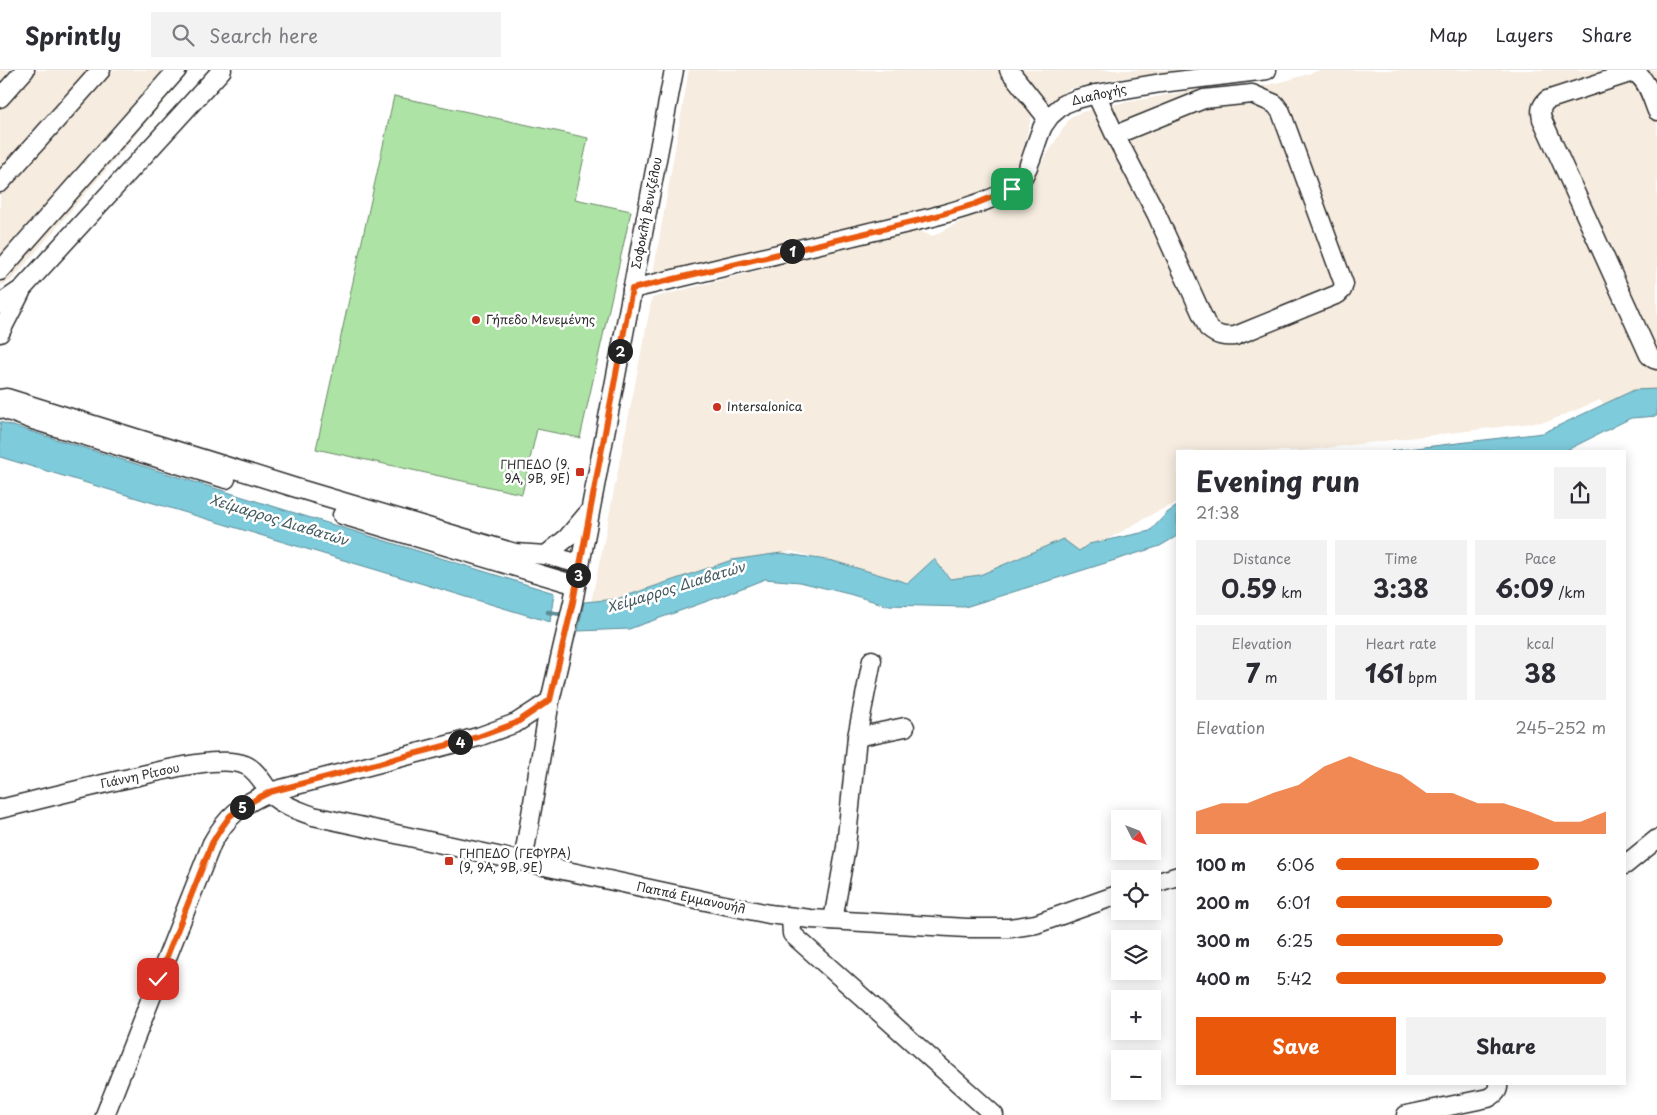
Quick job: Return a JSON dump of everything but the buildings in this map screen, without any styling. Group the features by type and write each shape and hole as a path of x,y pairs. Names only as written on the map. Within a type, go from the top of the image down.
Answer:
{"street":[{"path":"0,98 25,70"},
{"path":"0,183 101,70"},
{"path":"0,271 177,70"},
{"path":"0,304 22,289 222,70"},
{"name":"Σοφοκλή Βενιζέλου","path":"524,862 550,700 566,636 674,70"},
{"path":"1010,70 1048,118"},
{"name":"Διαλογής","path":"632,289 933,217 1001,194 1014,187 1022,178 1048,118 1070,101 1096,94 1161,83 1267,70"},
{"path":"1657,112 1640,74 1633,72 1547,100 1542,105 1541,112 1542,119 1649,355 1657,360"},
{"path":"1096,94 1115,135 1156,212 1208,328 1216,335 1235,336 1338,294 1342,290 1344,284 1281,112 1275,104 1252,94 1204,99 1115,135"},
{"path":"0,333 22,289"},
{"path":"0,399 7,398 293,488 515,553 546,555 580,564"},
{"path":"0,408 574,594"},
{"path":"546,555 567,538 590,511"},
{"path":"833,920 846,847 857,737 872,660"},
{"path":"105,1115 212,843 230,816 246,804 270,792 478,737 516,723 550,700"},
{"path":"857,737 904,726"},
{"name":"Γιάννη Ρίτσου","path":"0,809 179,767 219,762 239,763 249,767 270,792"},
{"name":"Παππά Εμμανουήλ","path":"270,792 288,807 313,816 749,910 790,917 967,928 1010,928 1036,924 1111,897"},
{"path":"1626,864 1657,839"},
{"path":"1161,881 1176,877"},
{"path":"790,917 792,934 994,1115"},
{"path":"1406,1115 1488,1098 1495,1094 1498,1085"}],"shaded area":[{"path":"0,70 191,70 12,280 0,286"},
{"path":"689,70 1194,70 1110,80 1069,89 1047,103 1031,118 1019,166 1000,184 913,223 651,285"},
{"path":"1321,70 1657,70 1657,395 1606,407 1600,400 1549,421 1309,450 1176,450 1176,503 1158,511 1085,552 976,585 903,581 791,551 642,602 591,602 652,298 915,230 933,236 1002,199 1019,203 1027,195 1030,182 1066,124 1071,117 1082,112 1194,90 1222,87 1256,87 1285,81"}],"green space":[{"name":"Γήπεδο Μενεμένης","path":"394,96 588,138 575,199 631,211 580,438 537,429 522,494 316,449"}],"water":[{"path":"1657,389 1657,416 1631,418 1567,450 1399,450 1543,433 1634,390"},
{"path":"0,422 554,593 550,622 0,457"},
{"path":"1176,507 1176,537 1160,546 965,607 886,605 800,582 765,579 629,629 578,631 584,602 617,599 732,560 781,553 833,561 908,583 934,559 950,579 980,575 1063,539 1079,551 1089,544 1150,531 1167,513"}],"waterway":[{"name":"Χείμαρρος Διαβατών","path":"548,612 567,615"}],"place":[{"name":"Γήπεδο Μενεμένης","path":"476,320"},
{"name":"Intersalonica","path":"717,407"},
{"name":"ΓΗΠΕΔΟ (9, 9Α, 9Β, 9Ε)","path":"580,472"},
{"name":"ΓΗΠΕΔΟ (ΓΕΦΥΡΑ) (9, 9Α, 9Β, 9Ε)","path":"449,861"}],"route":[{"path":"158,979 212,843 230,816 246,804 270,792 478,737 526,718 550,700 573,602 632,289 933,217 975,204 1012,189"}]}
